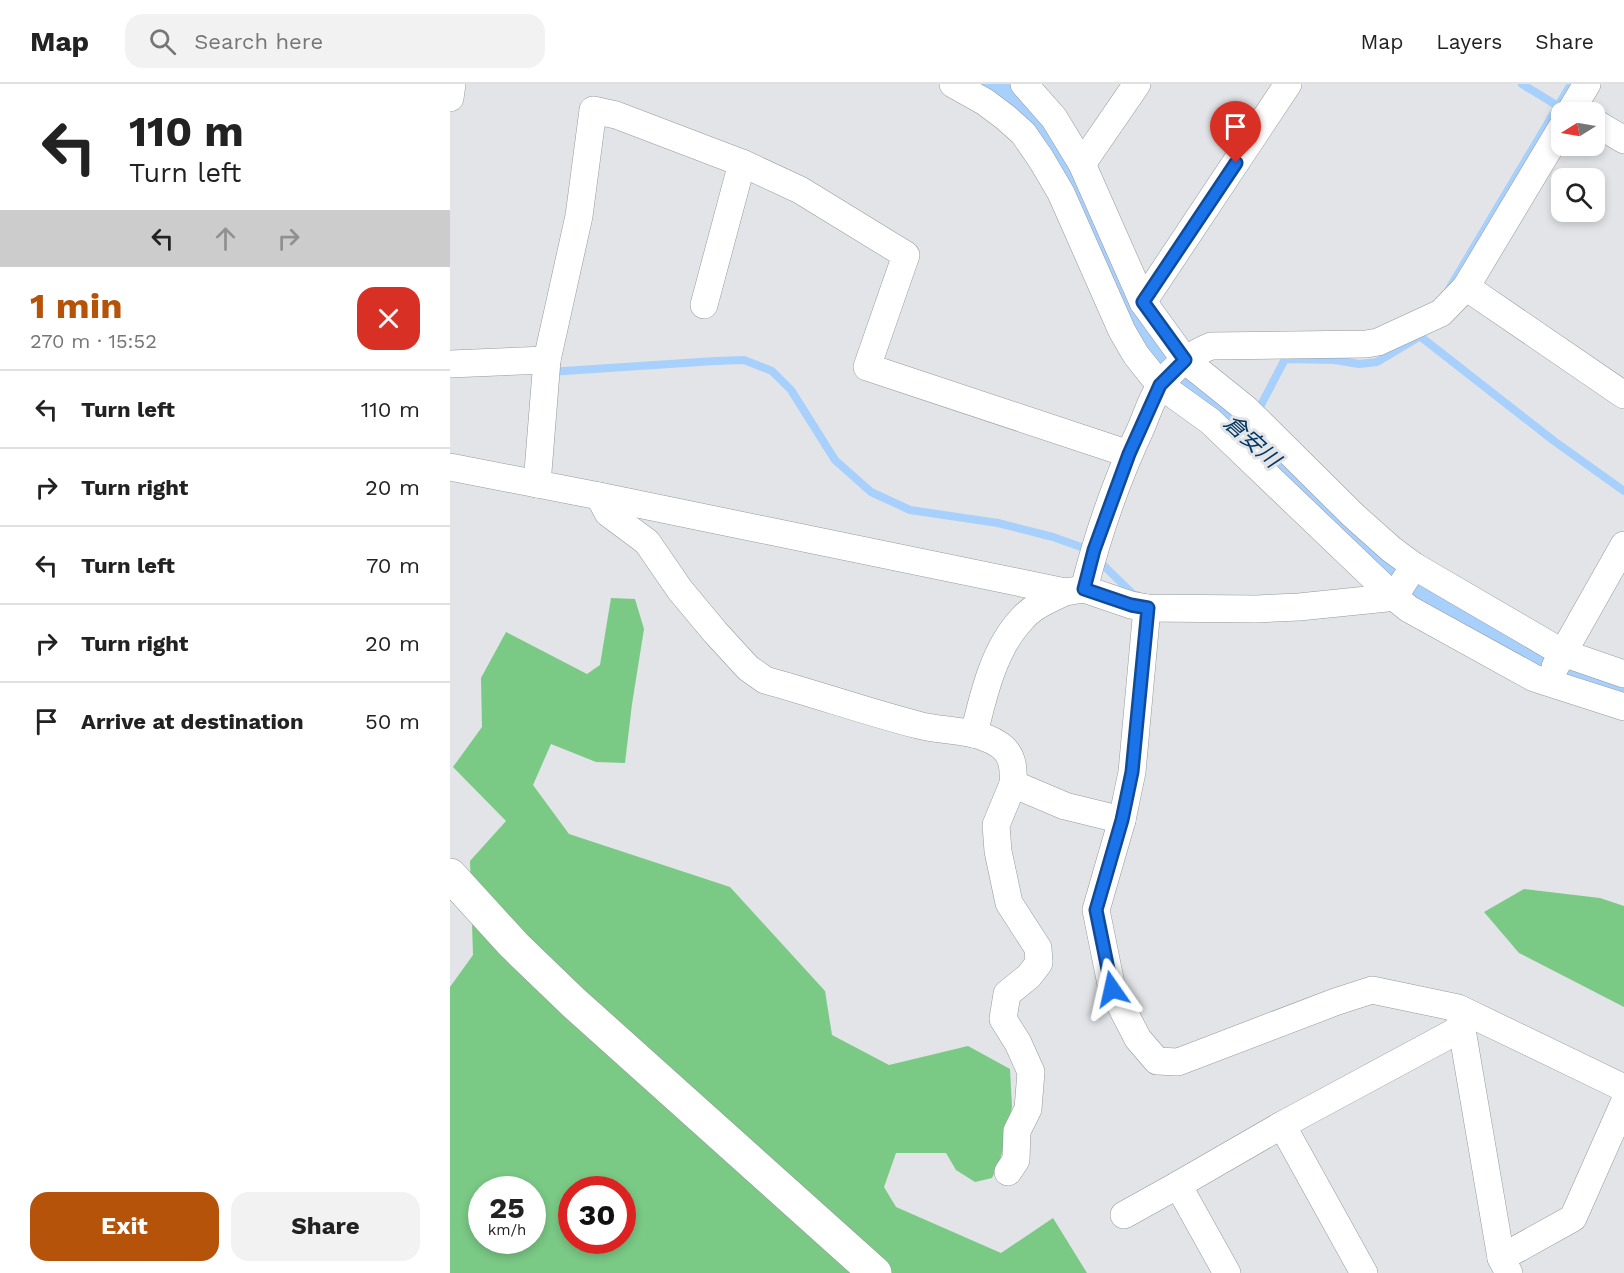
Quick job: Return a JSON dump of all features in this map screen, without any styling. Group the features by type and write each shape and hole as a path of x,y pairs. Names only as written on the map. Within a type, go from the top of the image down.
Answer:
{"street":[{"path":"450,98 452,84"},
{"path":"953,84 985,102 1005,117 1023,133 1041,159 1061,194 1122,331 1136,355 1246,409 1354,516 1391,549 1404,581 1409,609 1549,668 1624,674"},
{"path":"1024,84 1054,118 1082,164 1174,372 1210,421 1404,581 1549,668 1624,707"},
{"path":"1082,164 1137,84"},
{"path":"1143,302 1288,84"},
{"path":"1581,102 1587,84"},
{"path":"537,484 546,368 579,216 593,110 616,115 742,163 800,190 906,255 867,367 1129,454"},
{"path":"1605,130 1624,140"},
{"path":"974,734 981,704 1006,638 1023,617 1046,601 1075,591 1093,555 1129,454 1174,372 1197,351 1210,346 1366,345 1378,342 1441,313 1466,287 1551,155"},
{"path":"704,304 742,163"},
{"path":"1466,287 1624,395"},
{"path":"450,364 546,368"},
{"path":"450,466 1075,591 1148,608 1299,607 1404,581"},
{"path":"599,496 608,513 647,542 680,590 715,632 748,668 765,680 919,725 974,734 999,744 1011,756 1014,768 1013,784 996,825 998,851 1009,903 1038,948 1039,963 1029,976 1007,994 1003,1019 1018,1043 1031,1072 1028,1109 1017,1131 1016,1160 1008,1172"},
{"path":"1549,668 1624,545"},
{"path":"1148,608 1132,772 1122,820 1096,910 1112,989 1138,1039 1157,1061 1178,1062 1372,990 1460,1018 1624,1088"},
{"path":"1013,784 1065,806 1122,820"},
{"path":"450,875 514,945 573,1002 875,1273"},
{"path":"1124,1215 1282,1125 1460,1018"},
{"path":"1460,1018 1505,1265 1573,1218 1624,1103"},
{"path":"1282,1125 1364,1273"},
{"path":"1178,1185 1227,1273"}],"green space":[{"path":"611,598 635,599 644,629 625,763 596,762 551,744 533,785 569,834 730,887 825,991 832,1035 889,1065 968,1046 1010,1069 1012,1107 1000,1161 992,1178 975,1182 956,1170 946,1153 896,1153 884,1187 896,1207 1001,1253 1053,1218 1087,1273 450,1273 450,987 473,955 470,861 506,821 453,767 482,727 481,678 506,632 587,674 600,665"},
{"path":"1524,889 1600,898 1624,906 1624,1007 1519,953 1484,912"}],"waterway":[{"name":"倉安川","path":"986,84 997,89 1034,122 1069,177 1133,320 1164,362 1292,477 1355,543 1392,572 1563,672 1624,694"},
{"path":"1522,84 1551,102"},
{"path":"1449,289 1571,84"},
{"path":"1422,335 1421,337 1554,441 1624,491"},
{"path":"1261,405 1285,359 1335,360 1359,364 1377,362 1417,338"},
{"path":"549,372 744,360 772,371 791,390 835,460 871,492 910,510 998,523 1053,537 1081,547 1088,552"},
{"path":"1240,431 1248,421"},
{"path":"1097,559 1134,595 1137,595"}],"route":[{"path":"1112,989 1096,910 1122,820 1132,772 1148,608 1131,605 1084,589 1094,550 1129,454 1160,385 1185,360 1143,302 1236,163"}]}
